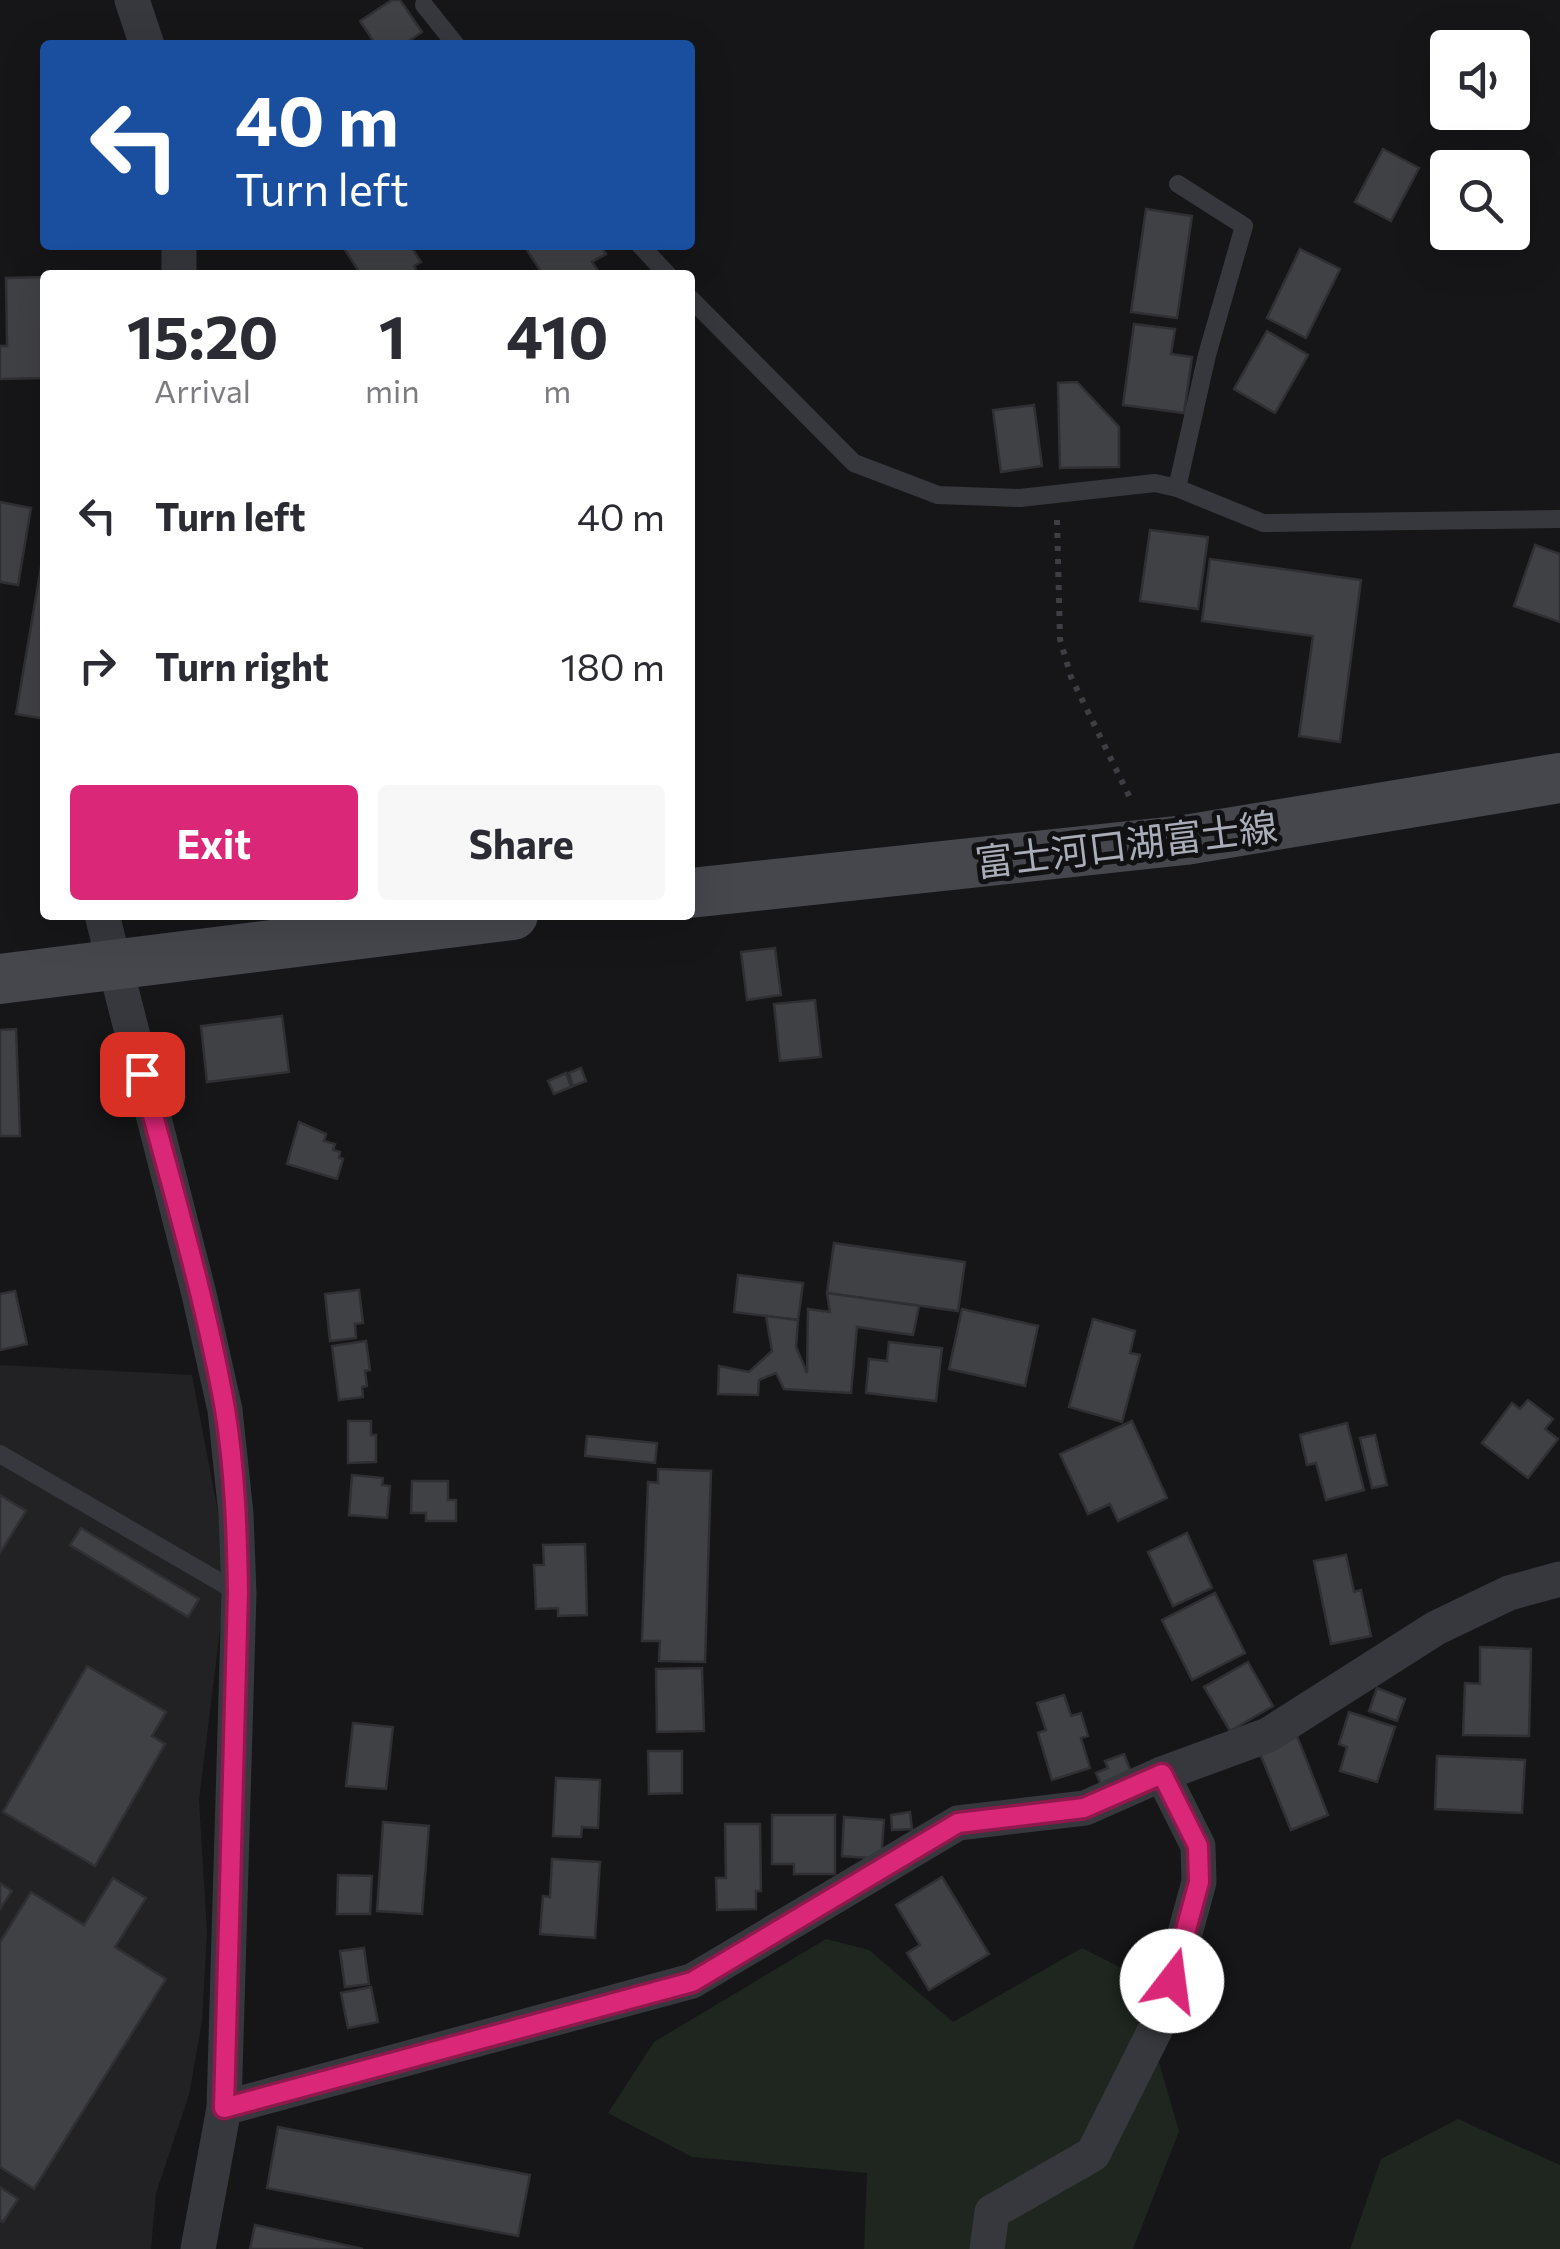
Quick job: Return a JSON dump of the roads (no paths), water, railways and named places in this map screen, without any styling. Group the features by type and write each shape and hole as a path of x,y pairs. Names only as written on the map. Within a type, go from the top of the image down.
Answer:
{"main road":[{"name":"富士河口湖富士線","path":"695,892 1152,843 1382,810 1560,778"},
{"path":"0,979 473,920"}],"street":[{"path":"132,0 145,40"},
{"path":"103,920 225,1410 236,1514 238,1592 224,2108 198,2249"},
{"path":"224,2108 692,1982 958,1823 1084,1808 1268,1735 1436,1628 1509,1592 1560,1579"},
{"path":"987,2249 992,2212 1093,2154 1163,2014 1199,1882 1198,1846 1162,1774"}],"lane":[{"path":"424,4 452,40"},
{"path":"1177,488 1207,355 1244,226 1178,184"},
{"path":"645,250 663,270"},
{"path":"695,303 854,464 938,495 1020,498 1155,483 1263,523 1560,519"},
{"path":"0,1454 238,1592"}]}
